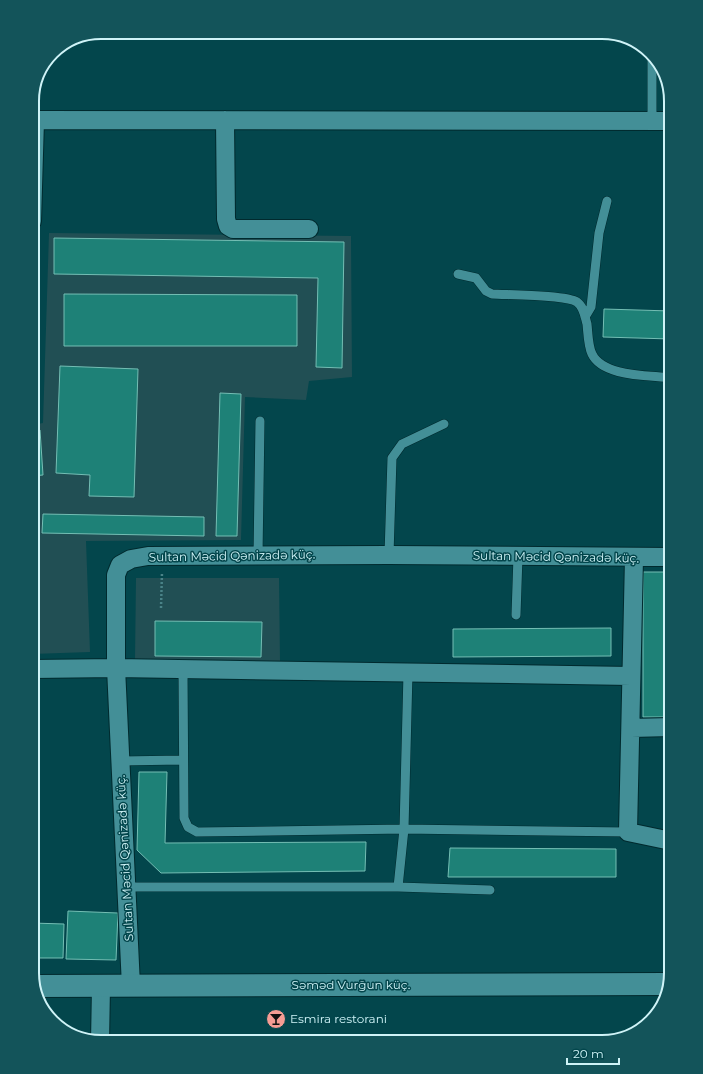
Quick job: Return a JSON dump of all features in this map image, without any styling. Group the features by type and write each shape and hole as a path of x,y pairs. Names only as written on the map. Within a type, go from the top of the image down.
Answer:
{"main road":[{"name":"Səməd Vurğun küç.","path":"41,986 663,984"}],"street":[{"path":"39,120 664,121"},
{"path":"225,120 226,219 228,226 233,229 309,229"},
{"name":"Sultan Məcid Qənizadə küç.","path":"131,986 116,668 116,575 120,565 131,559 148,556 389,555 664,557"},
{"path":"634,558 628,832 664,840"},
{"path":"39,668 631,676"},
{"path":"631,728 664,727"},
{"path":"100,1035 101,987"}],"lane":[{"path":"652,64 652,121"},
{"path":"585,316 591,307 599,232 607,201"},
{"path":"458,274 476,278 486,291 492,294 558,298 576,301 581,306 585,316 592,354 600,365 612,370 664,377"},
{"path":"258,556 260,421"},
{"path":"389,555 392,458 402,444 444,424"},
{"path":"516,615 518,556"},
{"path":"183,670 182,760 184,818 188,827 197,832 404,829 628,832"},
{"path":"398,888 404,829 408,674"},
{"path":"120,761 182,760"},
{"path":"127,887 398,888 490,890"}],"path":[{"path":"161,608 162,556"}],"shaded area":[{"path":"49,233 351,236 352,377 309,381 306,400 245,397 241,540 86,541 90,652 39,654 39,424 43,423"},
{"path":"136,578 279,578 280,662 135,659"}],"building":[{"path":"54,238 344,242 342,368 316,367 318,278 54,274"},
{"path":"64,294 297,295 297,346 64,346"},
{"path":"604,309 664,311 664,339 603,337"},
{"path":"60,366 138,369 134,497 89,496 90,475 56,473"},
{"path":"220,393 241,394 237,536 216,536"},
{"path":"39,430 43,475 39,475"},
{"path":"43,514 204,517 204,536 42,533"},
{"path":"643,572 664,572 664,717 643,717"},
{"path":"155,621 262,622 261,657 155,656"},
{"path":"611,628 611,656 453,657 453,629"},
{"path":"139,772 167,772 165,843 366,842 365,871 161,873 137,850"},
{"path":"450,848 616,849 616,877 448,877"},
{"path":"68,911 118,913 116,960 66,959"},
{"path":"39,923 64,924 63,958 39,958"}],"place":[{"name":"Esmira restorani","path":"276,1019"}]}
